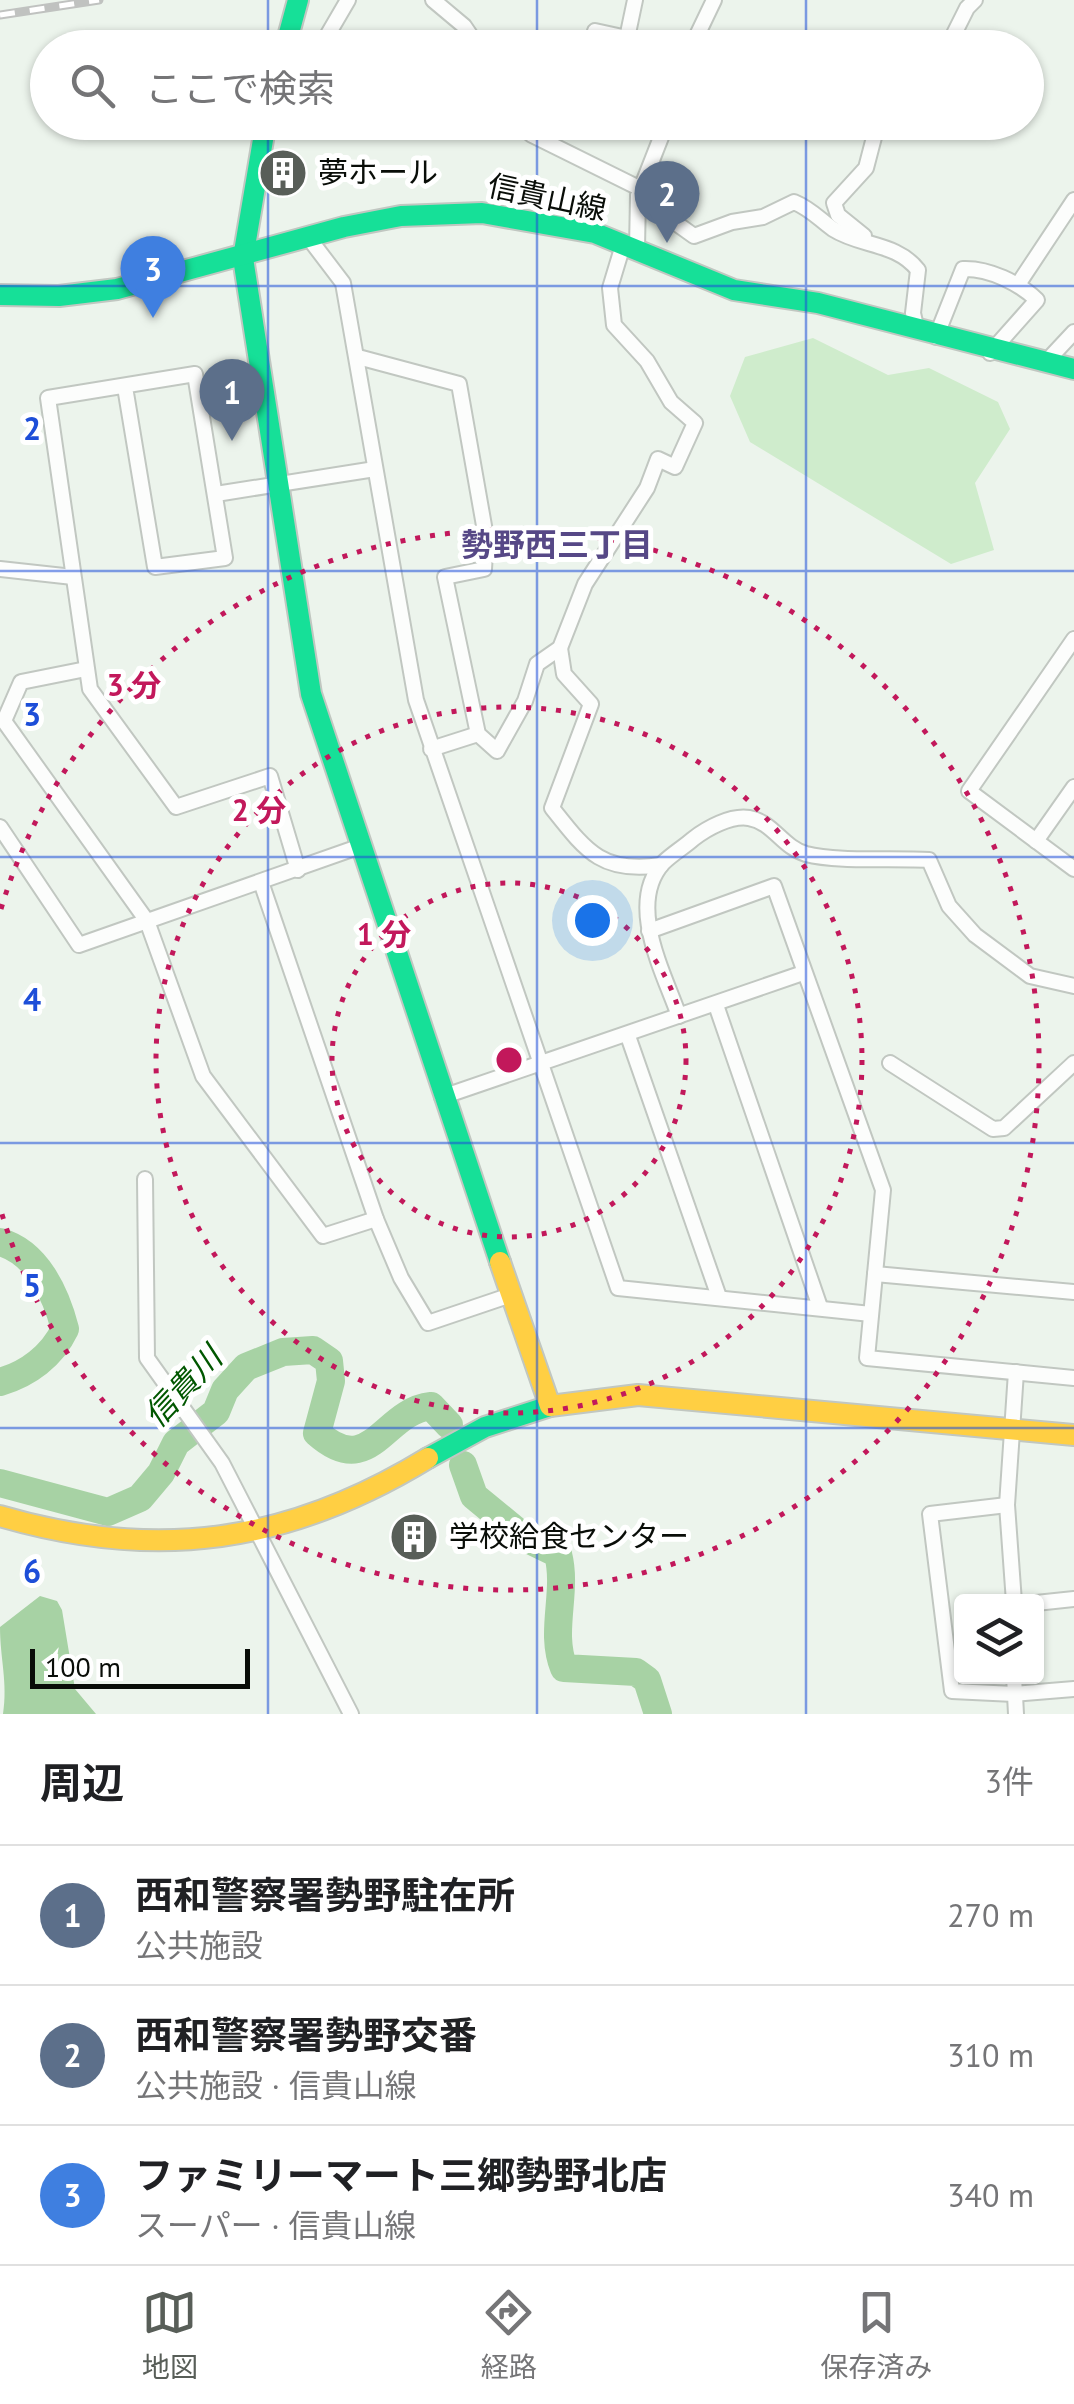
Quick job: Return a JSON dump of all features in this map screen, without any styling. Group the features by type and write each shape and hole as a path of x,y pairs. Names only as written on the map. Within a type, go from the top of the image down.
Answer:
{"street":[{"path":"290,30 298,0"},
{"path":"330,30 348,0"},
{"path":"432,0 467,30"},
{"path":"630,30 636,0"},
{"path":"700,30 714,0"},
{"path":"955,30 966,8 976,0"},
{"path":"263,140 243,258 311,694 358,847 550,1406"},
{"path":"548,140 640,192 694,236 732,222 763,217 794,202 810,208 835,230 892,250 918,270 913,313 927,334 964,270 1019,283 1037,300 990,353"},
{"path":"660,140 640,192 630,246 610,288 614,324 647,361 671,402 696,423 675,467 658,459 646,488 586,584 560,648 564,674 591,704 552,808 596,858 624,869 660,865 701,833 729,820 749,818 768,826 782,844 808,855 929,860 949,906 975,935 1030,976 1074,986"},
{"path":"872,243 838,215 834,203 866,168 873,140"},
{"path":"1019,283 1074,200"},
{"name":"信貴山線","path":"0,294 103,292 412,212 508,215 630,246 723,287 828,305 990,353 1074,368"},
{"path":"308,237 343,283 400,630 432,749 618,1288 871,1314"},
{"path":"1045,363 1074,332"},
{"path":"358,357 459,384 486,537 484,569 445,577 478,734 497,750 525,700 537,664 560,648"},
{"path":"124,386 155,567 225,558 196,374 48,398 90,689 176,807 270,776 298,870"},
{"path":"216,494 375,469"},
{"path":"0,569 73,578"},
{"path":"1074,639 968,791 1074,869"},
{"path":"86,670 22,682 4,722 147,922 203,1076 324,1236 376,1219"},
{"path":"432,749 478,734"},
{"path":"1036,841 1074,787"},
{"path":"0,827 79,945 358,847"},
{"path":"660,865 646,907 679,1016"},
{"path":"262,882 376,1219 401,1278 428,1323 511,1295"},
{"path":"650,930 774,886 884,1190 867,1358 1074,1378"},
{"path":"442,1097 803,973"},
{"path":"716,1005 820,1308"},
{"path":"628,1036 719,1297"},
{"path":"890,1063 993,1128 1004,1128 1074,1063"},
{"path":"144,1179 147,1358 222,1463 351,1714"},
{"path":"875,1274 1074,1292"},
{"path":"1013,1594 1007,1506 1009,1430 1016,1372"},
{"path":"0,1516 40,1530 98,1540 161,1545 211,1542 256,1533 368,1493 485,1427 550,1406 638,1394 1074,1435"},
{"path":"1007,1506 930,1514 952,1691 1014,1694 1074,1689"},
{"path":"1044,1602 1074,1599"},
{"path":"1014,1684 1016,1714"}],"shaded area":[{"path":"813,338 888,375 929,368 998,402 1010,429 975,483 994,550 951,564 750,442 730,396 745,357"},
{"path":"40,1596 57,1601 62,1610 75,1689 96,1714 3,1714 0,1627"}],"waterway":[{"name":"信貴川","path":"0,1242 24,1255 43,1276 65,1329 38,1363 0,1382"},
{"name":"信貴川","path":"0,1483 108,1512 140,1498 161,1473 176,1443 216,1412 225,1390 246,1367 283,1352 313,1350 329,1361 331,1381 317,1433 335,1446 351,1450 364,1447 401,1419 431,1406 449,1425"},
{"name":"信貴川","path":"463,1465 474,1496 525,1538 558,1554 558,1640 564,1668 636,1672 647,1680 658,1714"}],"railway":[{"path":"0,15 99,0"}],"traffic: fast":[{"path":"290,30 298,0"},
{"path":"263,140 243,258 311,694 500,1262"},
{"path":"0,295 59,296 117,289 344,227 401,216 482,213 595,233 734,290 818,303 1074,369"},
{"path":"428,1458 485,1427 550,1406"}],"traffic: slow":[{"path":"500,1262 550,1406 638,1395 1074,1435"},
{"path":"0,1516 114,1538 168,1540 221,1536 273,1526 325,1509 428,1458"}],"place":[{"name":"夢ホール","path":"283,173"},
{"name":"西和警察署勢野交番","path":"667,243"},
{"name":"ファミリーマート三郷勢野北店","path":"153,318"},
{"name":"西和警察署勢野駐在所","path":"232,441"},
{"name":"学校給食センター","path":"414,1537"}],"district":[{"name":"勢野西三丁目","path":"557,545"}]}
